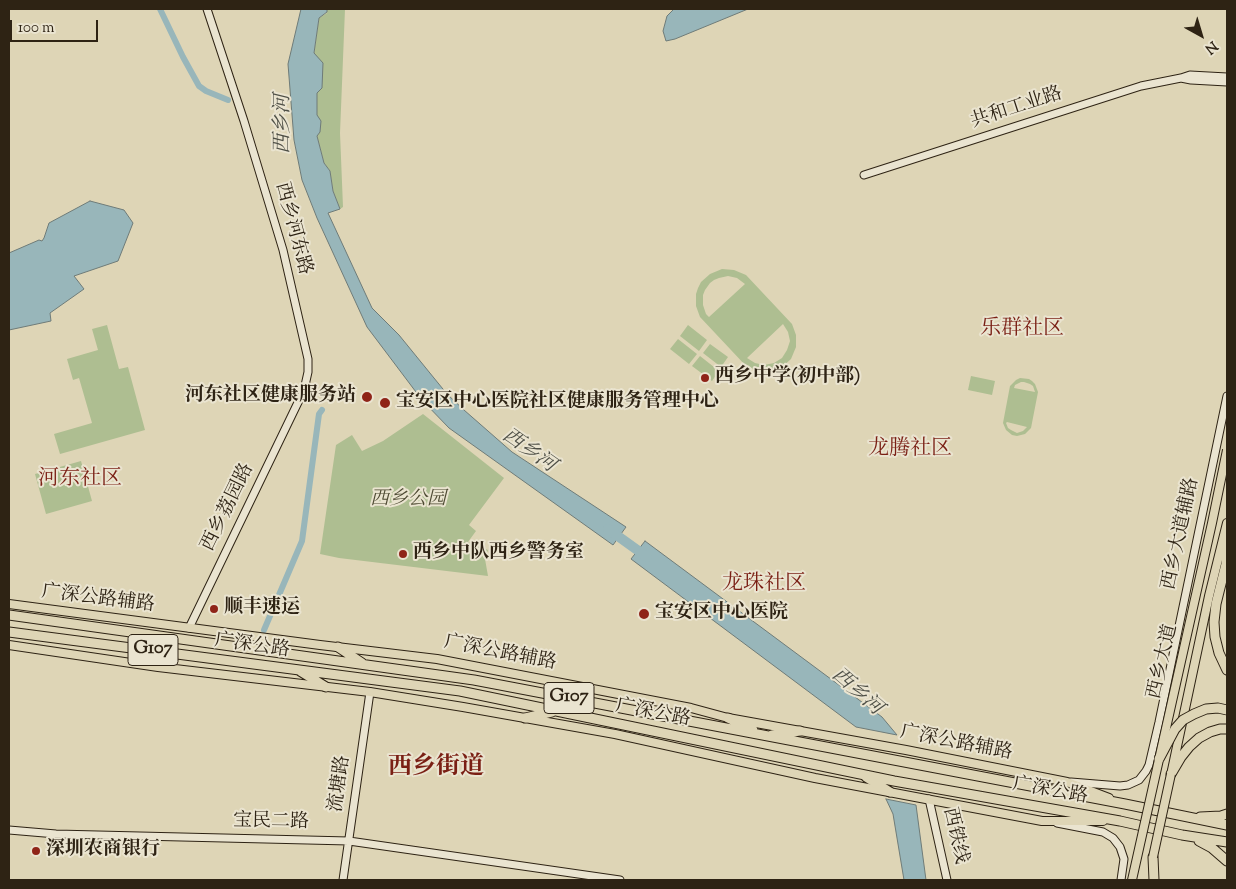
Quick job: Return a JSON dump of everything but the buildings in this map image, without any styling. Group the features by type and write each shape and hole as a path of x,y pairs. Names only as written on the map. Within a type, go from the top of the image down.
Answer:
{"highway":[{"path":"1227,546 1226,564 1216,604 1214,622 1219,654 1227,670"},
{"name":"广深公路","path":"9,616 474,680 1227,825"},
{"name":"广深公路","path":"9,632 460,691 862,774 1227,842"},
{"path":"338,647 364,664"},
{"path":"298,670 326,687"},
{"path":"1159,759 1175,729 1183,720 1206,709 1218,708 1227,710"},
{"path":"525,718 556,711"},
{"path":"728,718 765,736 800,731"},
{"path":"1171,774 1185,752 1200,738 1210,732 1227,729"},
{"path":"862,774 890,792"},
{"path":"1186,818 1227,814"},
{"path":"1182,835 1212,848 1227,861"},
{"path":"1154,857 1154,880"}],"main road":[{"name":"西乡大道","path":"1132,880 1227,450"},
{"name":"西乡大道","path":"1148,880 1209,596 1227,523"},
{"name":"广深公路辅路","path":"9,604 437,659 691,708 728,718 1067,782 1125,804"},
{"path":"9,646 370,692 464,707 615,734 750,764 1042,820 1120,821"}],"street":[{"name":"西乡河东路","path":"207,9 244,121 283,250 308,359 306,383 298,403"},
{"name":"共和工业路","path":"864,175 1128,90 1190,75 1227,77"},
{"name":"共和工业路","path":"1181,78 1227,82"},
{"name":"西乡大道辅路","path":"1067,782 1128,785 1139,780 1149,765 1227,396"},
{"name":"西乡荔园路","path":"189,628 298,403"},
{"name":"流塘路","path":"343,880 370,692"},
{"name":"西铁线","path":"929,799 947,880"},
{"path":"1042,820 1103,832 1113,838 1120,846 1124,859 1121,880"},
{"name":"宝民二路","path":"9,830 56,834 349,841 620,880"}],"green space":[{"path":"327,9 345,9 340,133 343,207 340,209 333,191 330,171 324,163 317,136 317,93 314,53 319,18 327,13"},
{"path":"722,269 734,270 746,275 792,324 796,335 796,347 791,359 782,367 764,372 746,366 700,317 696,306 696,294 701,282 710,274","holes":["728,276 737,278 745,284 709,317 703,305 705,290 714,280","783,324 788,332 790,341 782,358 774,363 764,365 755,363 747,358"]},
{"path":"107,325 119,369 128,367 145,430 60,454 54,434 92,423 79,378 73,380 67,359 98,350 92,329"},
{"path":"688,325 707,340 699,351 680,336"},
{"path":"678,339 697,354 689,364 670,349"},
{"path":"710,344 728,357 721,367 703,353"},
{"path":"700,356 719,371 712,381 692,366"},
{"path":"971,376 995,381 992,395 968,390"},
{"path":"1020,378 1029,379 1035,384 1038,392 1031,428 1025,434 1017,436 1012,435 1006,430 1003,423 1010,386","holes":["1021,382 1033,386 1035,392 1014,388 1015,385","1007,422 1027,427 1017,433 1008,428"]},
{"name":"西乡公园","path":"423,414 504,478 469,525 476,531 468,542 488,550 485,559 488,576 320,554 336,445 352,435 362,451 383,441"},
{"path":"81,461 92,501 46,514 35,474"}],"water":[{"path":"301,9 327,9 327,12 319,18 314,53 323,63 322,88 317,93 317,115 321,121 320,132 317,136 324,163 330,171 333,191 340,209 328,213 372,308 399,335 447,394 512,452 626,527 613,545 449,428 422,400 367,327 317,218 302,180 294,140 288,64"},
{"path":"674,9 748,9 666,41 663,31 667,16"},
{"path":"90,201 124,210 133,223 118,261 74,276 84,289 50,313 51,321 9,330 9,253 39,240 42,241 49,223"},
{"path":"645,541 882,717 897,735 856,727 631,559"},
{"path":"886,799 916,805 926,880 904,880 893,814"}],"waterway":[{"path":"160,9 199,86 228,100"},
{"path":"264,630 302,541 319,414 322,410"},
{"name":"西乡河","path":"608,529 647,557"}],"place":[{"name":"西乡中学(初中部)","path":"705,378"},
{"name":"河东社区健康服务站","path":"367,397"},
{"name":"宝安区中心医院社区健康服务管理中心","path":"385,403"},
{"name":"西乡中队西乡警务室","path":"403,554"},
{"name":"顺丰速运","path":"214,609"},
{"name":"宝安区中心医院","path":"644,614"},
{"name":"深圳农商银行","path":"36,851"}],"district":[{"name":"乐群社区","path":"1022,330"},
{"name":"龙腾社区","path":"910,450"},
{"name":"河东社区","path":"80,480"},
{"name":"龙珠社区","path":"764,585"},
{"name":"西乡街道","path":"436,769"}]}
